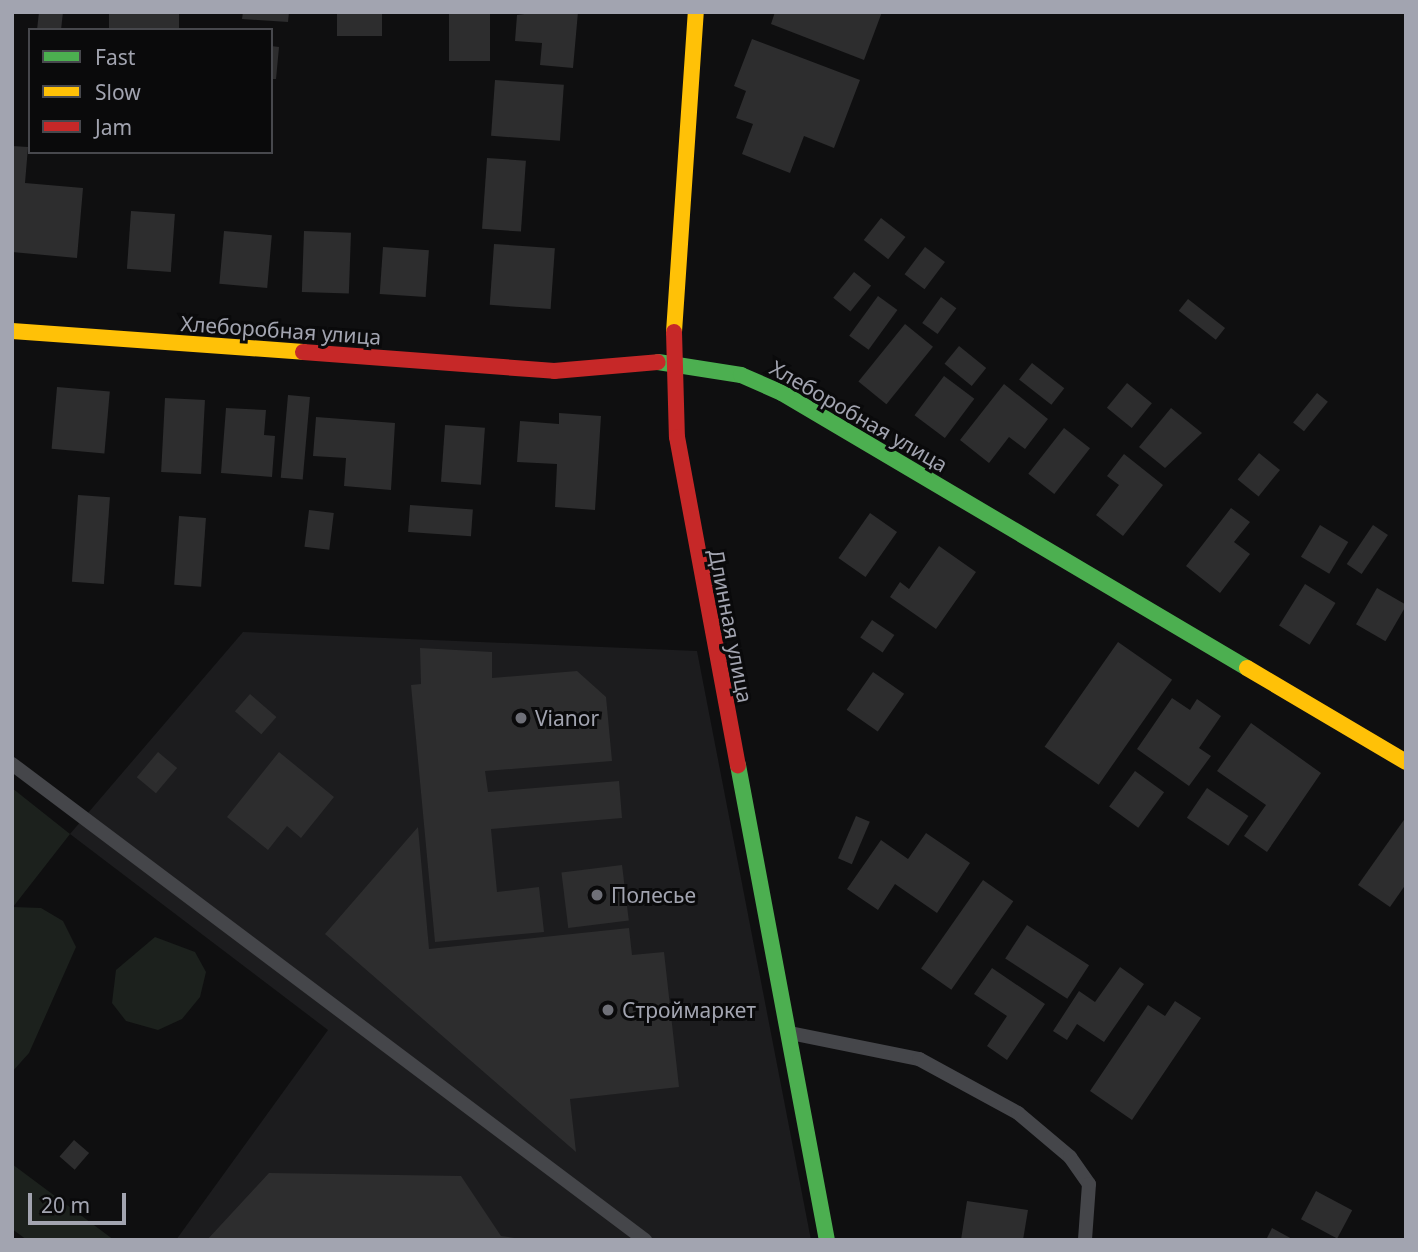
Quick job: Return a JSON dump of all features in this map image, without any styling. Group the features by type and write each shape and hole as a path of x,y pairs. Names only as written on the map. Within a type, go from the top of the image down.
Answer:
{"street":[{"name":"Длинная улица","path":"696,12 672,360 694,545 827,1240"},
{"name":"Хлеборобная улица","path":"12,331 554,371 672,360 741,375 782,393 1406,762"}],"lane":[{"path":"12,764 646,1240"},
{"path":"788,1032 919,1059 1018,1113 1070,1157 1089,1184 1085,1240"}],"shaded area":[{"path":"243,632 697,651 811,1240 176,1240 328,1030 70,834"},
{"path":"12,788 70,834 13,907 41,908 63,921 76,947 29,1053 12,1072"},
{"path":"155,937 195,952 206,972 200,997 182,1019 158,1030 126,1021 112,1003 116,970"},
{"path":"12,1164 114,1240 27,1240 12,1229"}],"building":[{"path":"39,12 63,12 61,28 37,28"},
{"path":"109,12 179,12 179,28 109,28"},
{"path":"243,12 289,12 288,22 242,19"},
{"path":"337,12 382,12 382,36 337,36"},
{"path":"449,12 490,12 490,61 449,61"},
{"path":"578,12 573,68 540,65 542,43 515,41 517,15"},
{"path":"775,12 882,12 864,60 771,24"},
{"path":"752,39 860,80 834,148 804,136 790,173 742,154 753,124 736,118 746,91 734,86"},
{"path":"273,46 279,47 276,79 273,79"},
{"path":"495,80 564,85 560,141 491,136"},
{"path":"12,146 28,147 25,183 83,188 77,258 12,252"},
{"path":"487,158 526,161 521,232 482,229"},
{"path":"131,211 175,214 171,272 127,269"},
{"path":"881,218 905,237 888,259 864,240"},
{"path":"224,231 272,235 267,288 219,284"},
{"path":"304,231 351,233 349,294 302,292"},
{"path":"494,244 555,248 551,309 490,305"},
{"path":"383,247 429,250 426,297 380,294"},
{"path":"925,247 945,262 925,289 905,274"},
{"path":"854,272 871,286 850,311 833,298"},
{"path":"878,296 897,310 869,350 849,336"},
{"path":"941,297 956,308 938,334 922,323"},
{"path":"1188,299 1225,328 1216,340 1179,311"},
{"path":"905,324 933,347 886,404 858,382"},
{"path":"959,346 986,368 972,386 945,364"},
{"path":"1032,363 1064,388 1051,405 1019,380"},
{"path":"944,376 974,399 945,438 915,415"},
{"path":"1127,383 1152,403 1132,428 1107,408"},
{"path":"1004,384 1048,419 1025,449 1009,437 989,463 960,440"},
{"path":"57,387 110,392 104,453 52,449"},
{"path":"1317,393 1328,402 1304,431 1293,423"},
{"path":"288,395 310,397 303,480 281,478"},
{"path":"165,398 205,400 201,474 161,472"},
{"path":"226,408 266,410 264,435 275,436 272,477 221,473"},
{"path":"1171,408 1202,433 1165,468 1139,447"},
{"path":"559,413 601,416 595,510 555,507 557,464 517,462 520,421 559,424"},
{"path":"316,417 395,423 391,490 344,486 346,458 313,456"},
{"path":"445,425 485,428 481,485 441,482"},
{"path":"1064,428 1090,448 1054,494 1028,474"},
{"path":"1259,453 1280,470 1259,496 1238,479"},
{"path":"1124,454 1163,485 1123,536 1096,515 1119,485 1107,476"},
{"path":"78,495 110,497 104,584 72,582"},
{"path":"410,505 473,509 471,536 408,532"},
{"path":"1231,508 1250,522 1234,542 1250,554 1220,593 1186,566"},
{"path":"309,510 334,513 329,550 304,547"},
{"path":"870,513 897,532 865,577 838,558"},
{"path":"179,516 206,518 201,587 174,585"},
{"path":"1320,525 1348,542 1329,574 1301,557"},
{"path":"1373,525 1388,535 1362,574 1347,564"},
{"path":"939,546 976,572 936,629 890,597 900,582 909,589"},
{"path":"1305,584 1336,603 1310,645 1279,626"},
{"path":"1377,588 1406,605 1385,641 1356,624"},
{"path":"872,620 894,635 883,653 860,637"},
{"path":"1118,642 1172,680 1099,785 1045,747"},
{"path":"420,648 492,652 492,678 577,671 606,697 612,761 485,771 488,792 619,781 622,818 491,829 497,892 539,887 544,932 435,942 411,685 421,684"},
{"path":"873,672 904,694 878,731 847,710"},
{"path":"250,694 276,717 261,734 235,711"},
{"path":"1172,698 1190,710 1197,699 1221,716 1199,748 1211,756 1189,786 1137,749"},
{"path":"1251,723 1321,773 1267,852 1244,836 1266,805 1217,771"},
{"path":"158,752 177,768 156,793 137,777"},
{"path":"279,752 334,797 301,838 287,826 268,850 227,817"},
{"path":"1135,771 1164,792 1138,828 1109,807"},
{"path":"1207,788 1248,816 1228,846 1187,818"},
{"path":"856,816 870,822 852,864 838,858"},
{"path":"1406,817 1406,884 1390,907 1358,885"},
{"path":"418,827 429,949 629,928 632,955 664,952 679,1087 570,1099 576,1152 325,934"},
{"path":"926,833 970,863 937,913 895,884 878,910 847,889 881,840 908,859"},
{"path":"622,865 629,921 568,928 561,872"},
{"path":"983,880 1013,901 951,990 921,968"},
{"path":"1027,925 1089,965 1067,999 1005,959"},
{"path":"1120,967 1144,984 1104,1042 1077,1024 1067,1040 1053,1031 1079,991 1095,1002"},
{"path":"992,968 1045,1004 1007,1060 987,1046 1007,1016 974,994"},
{"path":"1175,1001 1201,1018 1132,1120 1090,1091 1148,1005 1165,1016"},
{"path":"74,1140 89,1153 75,1170 60,1157"},
{"path":"269,1173 461,1176 501,1236 528,1240 207,1240"},
{"path":"1316,1191 1352,1210 1337,1239 1301,1219"},
{"path":"967,1201 1028,1210 1023,1240 961,1240"},
{"path":"1272,1228 1294,1240 1266,1240"}],"traffic: fast":[{"path":"658,362 741,375 782,393 1247,668"},
{"path":"738,765 827,1240"}],"traffic: slow":[{"path":"674,332 696,12"},
{"path":"12,331 303,352"},
{"path":"1247,668 1406,762"}],"traffic: jam":[{"path":"674,332 677,437 738,765"},
{"path":"303,352 554,371 658,362"}],"place":[{"name":"Vianor","path":"521,718"},
{"name":"Полесье","path":"597,895"},
{"name":"Строймаркет","path":"608,1010"}]}
